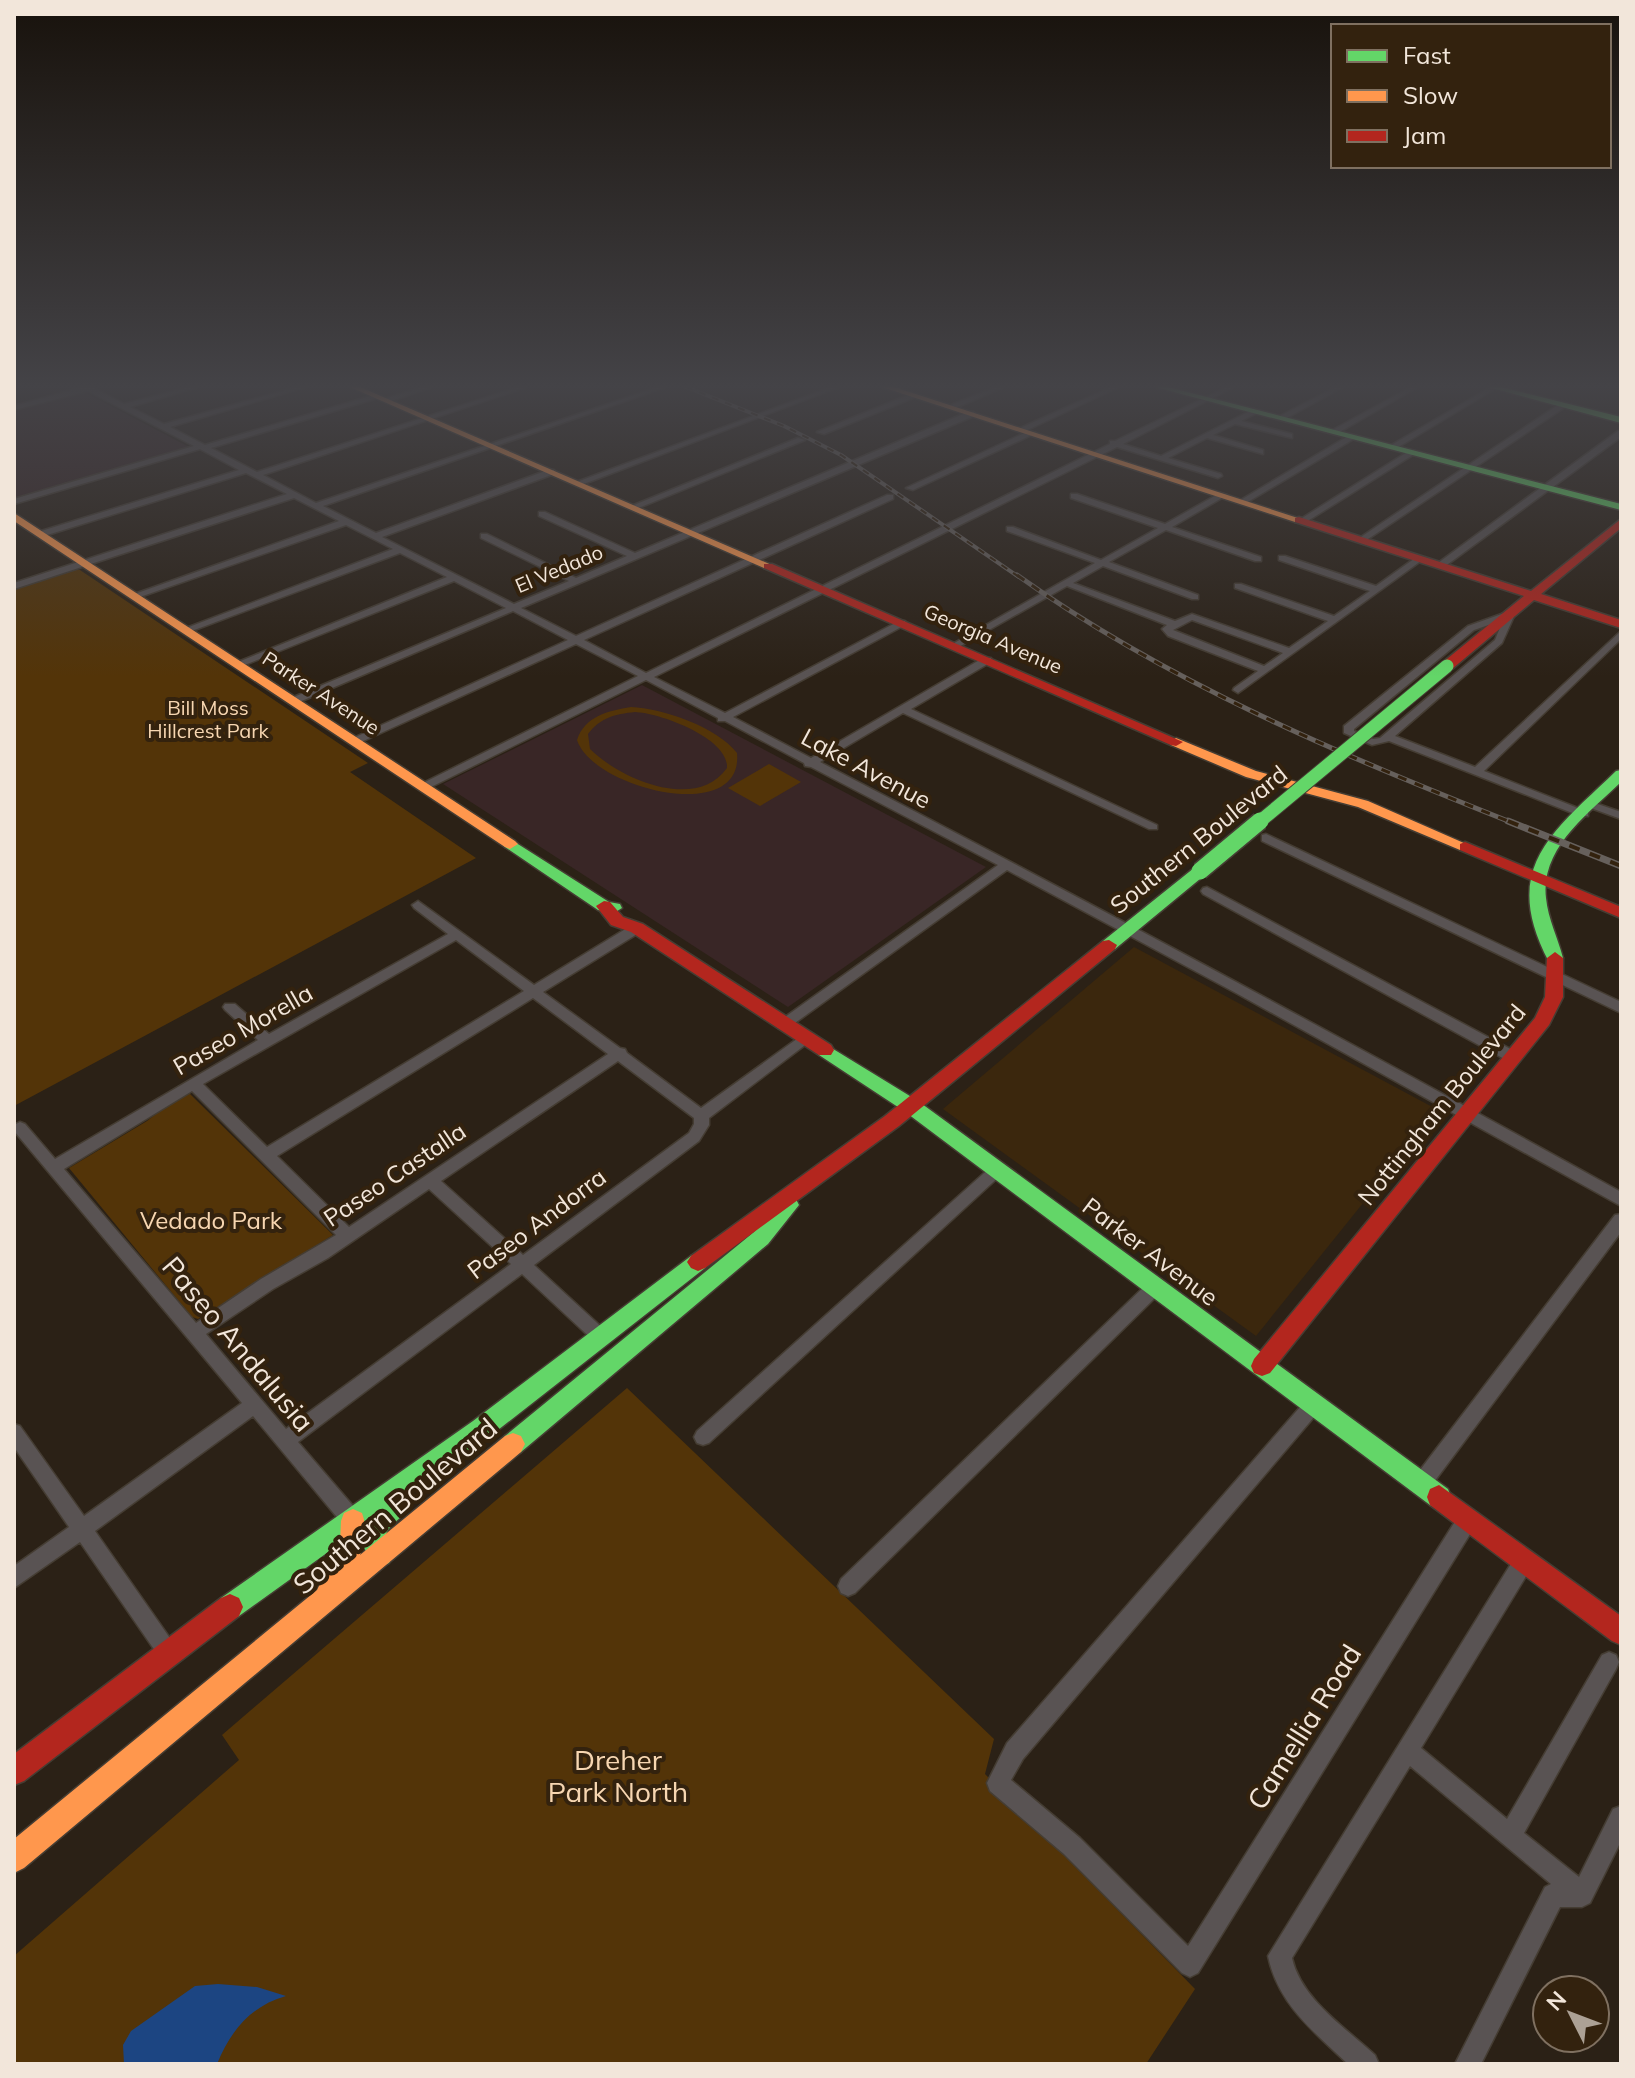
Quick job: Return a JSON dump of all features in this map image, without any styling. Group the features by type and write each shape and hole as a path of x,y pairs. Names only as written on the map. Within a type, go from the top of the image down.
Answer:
{"street":[{"path":"14,502 76,484"},
{"path":"41,534 210,484"},
{"name":"Lake Avenue","path":"273,484 1127,930 1468,1113 1621,1200"},
{"path":"315,506 380,484"},
{"path":"374,537 518,484"},
{"name":"Georgia Avenue","path":"580,484 1251,774 1363,804 1621,913"},
{"path":"633,507 691,484"},
{"name":"El Vedado","path":"293,701 805,484"},
{"path":"910,488 918,484"},
{"path":"423,787 1036,484"},
{"path":"954,646 1165,527 1218,484"},
{"path":"1225,484 1243,501 1621,624"},
{"path":"1243,501 1272,484"},
{"path":"1303,520 1362,484"},
{"path":"1362,539 1445,484"},
{"path":"1530,484 1621,507"},
{"path":"1441,565 1551,484"},
{"path":"14,586 294,495"},
{"path":"1074,496 1258,559"},
{"path":"355,741 890,497"},
{"path":"542,514 634,556"},
{"name":"Parker Avenue","path":"14,516 604,906 634,919 637,928 911,1106 1621,1632"},
{"path":"134,596 345,522"},
{"name":"Southern Boulevard","path":"14,1771 167,1651 434,1464 602,1338 745,1225 803,1188 911,1106 1621,522"},
{"path":"1010,529 1195,597"},
{"path":"484,536 576,581"},
{"path":"186,630 399,550"},
{"path":"1282,558 1377,590"},
{"path":"1238,690 1421,558"},
{"path":"238,664 453,578"},
{"path":"1066,583 1173,624"},
{"path":"1238,586 1335,620"},
{"path":"1510,614 1499,641 1388,737 1372,742 1347,730 1471,628 1510,614"},
{"path":"1265,670 1171,634 1167,629 1186,617 1198,618 1290,652"},
{"path":"722,719 902,623"},
{"path":"1477,772 1621,634"},
{"path":"809,764 987,660"},
{"path":"903,709 1153,827"},
{"path":"1388,737 1588,810 1621,816"},
{"path":"1559,977 1557,958 1539,902 1538,878 1547,856 1621,774"},
{"path":"1266,838 1621,1008"},
{"path":"783,1025 1004,866"},
{"path":"1207,891 1513,1057"},
{"path":"418,905 701,1116"},
{"path":"266,1155 637,928"},
{"name":"Paseo Morella","path":"53,1168 193,1083 457,934"},
{"name":"Nottingham Boulevard","path":"1262,1366 1549,1010 1559,977"},
{"path":"230,1007 268,1041"},
{"name":"Paseo Andorra","path":"286,1440 694,1137 702,1125 701,1116 806,1039"},
{"name":"Paseo Castalla","path":"194,1333 348,1236 620,1053"},
{"path":"193,1083 348,1236"},
{"name":"Paseo Andalusia","path":"20,1128 353,1521"},
{"path":"703,1437 998,1169"},
{"path":"430,1180 602,1338 553,1409"},
{"name":"Southern Boulevard","path":"14,1858 761,1238 803,1188"},
{"path":"1421,1484 1621,1220"},
{"path":"848,1586 1156,1286"},
{"path":"14,1578 255,1404"},
{"name":"Camellia Road","path":"1314,1404 1015,1751 998,1783 1072,1846 1190,1965 1468,1519"},
{"path":"14,1432 167,1651"},
{"path":"380,1554 372,1538 377,1521 421,1488 434,1464"},
{"path":"309,1616 339,1574 352,1545 353,1521"},
{"path":"1366,2064 1291,1990 1281,1973 1280,1956 1524,1561"},
{"path":"1510,1836 1609,1662"},
{"path":"1407,1750 1582,1895"},
{"path":"1582,1895 1621,1817"},
{"path":"1468,2064 1553,1895 1582,1895"}],"shaded area":[{"path":"14,484 65,484 14,499"},
{"path":"642,685 986,867 788,1007 443,784"},
{"path":"1134,947 1438,1110 1256,1336 943,1109"}],"green space":[{"name":"Bill Moss Hillcrest Park","path":"71,569 80,570 368,763 350,772 476,858 14,1106 14,589"},
{"path":"631,707 673,715 716,735 737,753 733,775 717,789 694,794 637,785 610,773 589,758 577,740 592,720","holes":["628,713 646,713 676,722 705,737 725,757 727,768 713,781 697,788 678,789 638,780 590,749 588,734 603,721"]},
{"path":"769,764 801,782 760,806 728,788"},
{"name":"Vedado Park","path":"189,1093 333,1235 198,1319 192,1317 69,1168 147,1121 180,1095"},
{"name":"Dreher Park North","path":"627,1388 994,1739 985,1774 1195,1989 1146,2064 14,2064 14,1956 239,1760 222,1735"}],"water":[{"path":"195,1986 257,1987 286,1996 252,2013 229,2040 217,2064 124,2064 123,2045 131,2031"}],"railway":[{"path":"883,484 1019,577"},
{"path":"1017,575 1075,614 1196,683 1320,743 1512,823"},
{"path":"1508,821 1512,823"},
{"path":"1512,823 1621,866"}],"traffic: fast":[{"path":"1532,484 1621,507"},
{"path":"1200,871 1447,666"},
{"path":"1555,958 1539,905 1537,886 1540,869 1569,824 1621,774"},
{"path":"510,844 604,906 614,908"},
{"path":"1109,945 1200,871"},
{"path":"825,1050 911,1106 1439,1497"},
{"path":"513,1444 761,1238 789,1205"},
{"path":"230,1607 481,1429 698,1262"},
{"path":"380,1554 372,1538 377,1521 398,1505"}],"traffic: slow":[{"path":"578,484 768,566"},
{"path":"1187,484 1299,520"},
{"path":"14,516 510,844"},
{"path":"1176,742 1251,774 1363,804 1465,847"},
{"path":"14,1858 513,1444"},
{"path":"329,1589 352,1545 353,1521"}],"traffic: jam":[{"path":"1299,520 1621,624"},
{"path":"1447,666 1621,522"},
{"path":"768,566 1176,742"},
{"path":"1465,847 1621,913"},
{"path":"604,906 617,921 637,928 825,1050"},
{"path":"698,1262 892,1121 1109,945"},
{"path":"1262,1366 1543,1021 1554,997 1555,958"},
{"path":"1439,1497 1621,1632"},
{"path":"14,1771 230,1607"}]}
